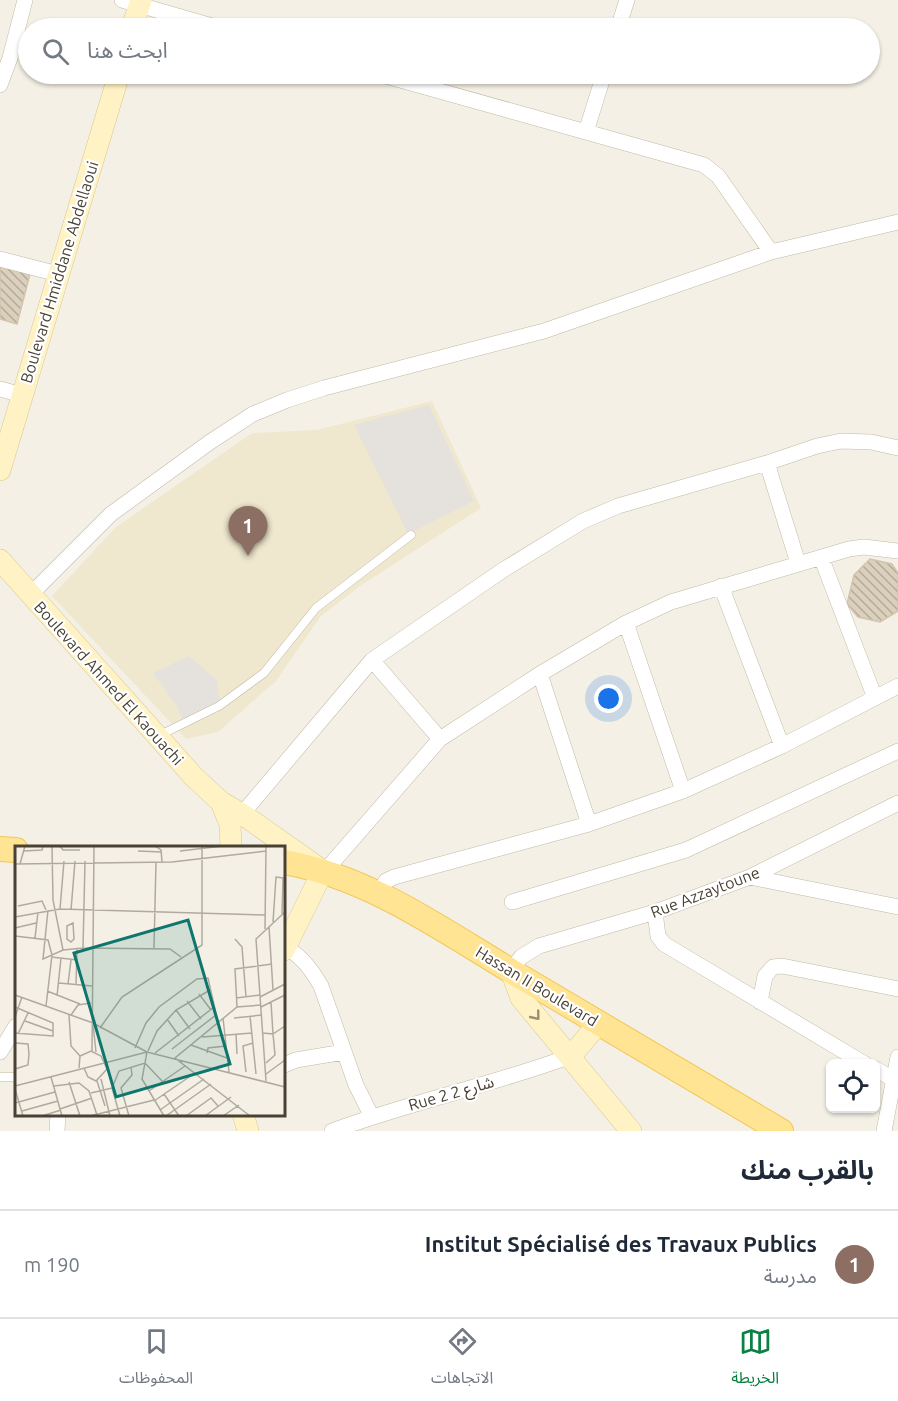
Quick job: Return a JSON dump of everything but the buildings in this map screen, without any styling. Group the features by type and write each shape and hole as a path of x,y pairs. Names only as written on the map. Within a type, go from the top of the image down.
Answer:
{"main road":[{"path":"0,849 15,850"},
{"name":"Hassan II Boulevard","path":"285,862 324,871 378,894 448,932 781,1131"}],"street":[{"path":"19,18 25,0"},
{"path":"621,18 627,0"},
{"path":"133,18 134,2 186,18"},
{"path":"0,85 5,56 18,20"},
{"name":"Boulevard Hmiddane Abdellaoui","path":"0,471 115,84"},
{"path":"415,84 711,169 771,252"},
{"path":"586,132 601,84"},
{"path":"30,595 111,514 210,442 254,414 324,388 544,331 771,252 898,222"},
{"path":"0,259 58,274"},
{"path":"0,389 21,395"},
{"path":"242,814 372,660 494,577 583,521 618,506 767,463 817,446 841,441 871,442 898,448"},
{"path":"767,463 798,563"},
{"path":"285,946 324,871 440,739 540,674 626,623 671,602 798,563 864,547 898,551"},
{"path":"821,557 875,698"},
{"name":"Boulevard Ahmed El Kaouachi","path":"0,560 194,777 221,802 324,871"},
{"path":"722,586 782,746"},
{"path":"626,623 683,791"},
{"path":"372,660 440,739"},
{"path":"540,674 589,824"},
{"path":"378,894 386,881 394,877 589,824 683,791 782,746 898,686"},
{"path":"512,902 686,850 898,751"},
{"name":"Boulevard Ahmed El Kaouachi","path":"221,802 230,824 231,846"},
{"name":"Rue Azzaytoune","path":"511,971 521,957 538,946 656,912 750,877 898,803"},
{"path":"750,877 898,907"},
{"path":"656,912 658,936 664,944 857,1059"},
{"path":"285,949 313,971 328,1002 356,1085 372,1117"},
{"path":"760,1002 765,975 773,967 782,966 898,989"},
{"path":"511,971 521,998 571,1056 624,1130"},
{"path":"571,1056 599,1023"},
{"path":"0,1052 15,1028"},
{"path":"285,1065 296,1060 344,1052"},
{"name":"Rue 2 شارع 2","path":"332,1131 415,1102 502,1079 571,1056"},
{"path":"889,1130 898,1057"},
{"path":"880,1071 894,1080"},
{"path":"57,1131 58,1116"},
{"path":"244,1116 248,1131"}],"lane":[{"path":"156,736 219,706 264,673 316,608 411,535"}],"shaded area":[{"path":"432,401 481,508 360,586 320,617 276,681 218,732 186,739 52,596 116,527 252,433 317,430"},
{"path":"429,405 474,501 408,534 354,425"},
{"path":"189,656 217,680 220,704 183,721 177,706 153,673"}],"place":[{"name":"Institut Spécialisé des Travaux Publics","path":"248,556"}]}
